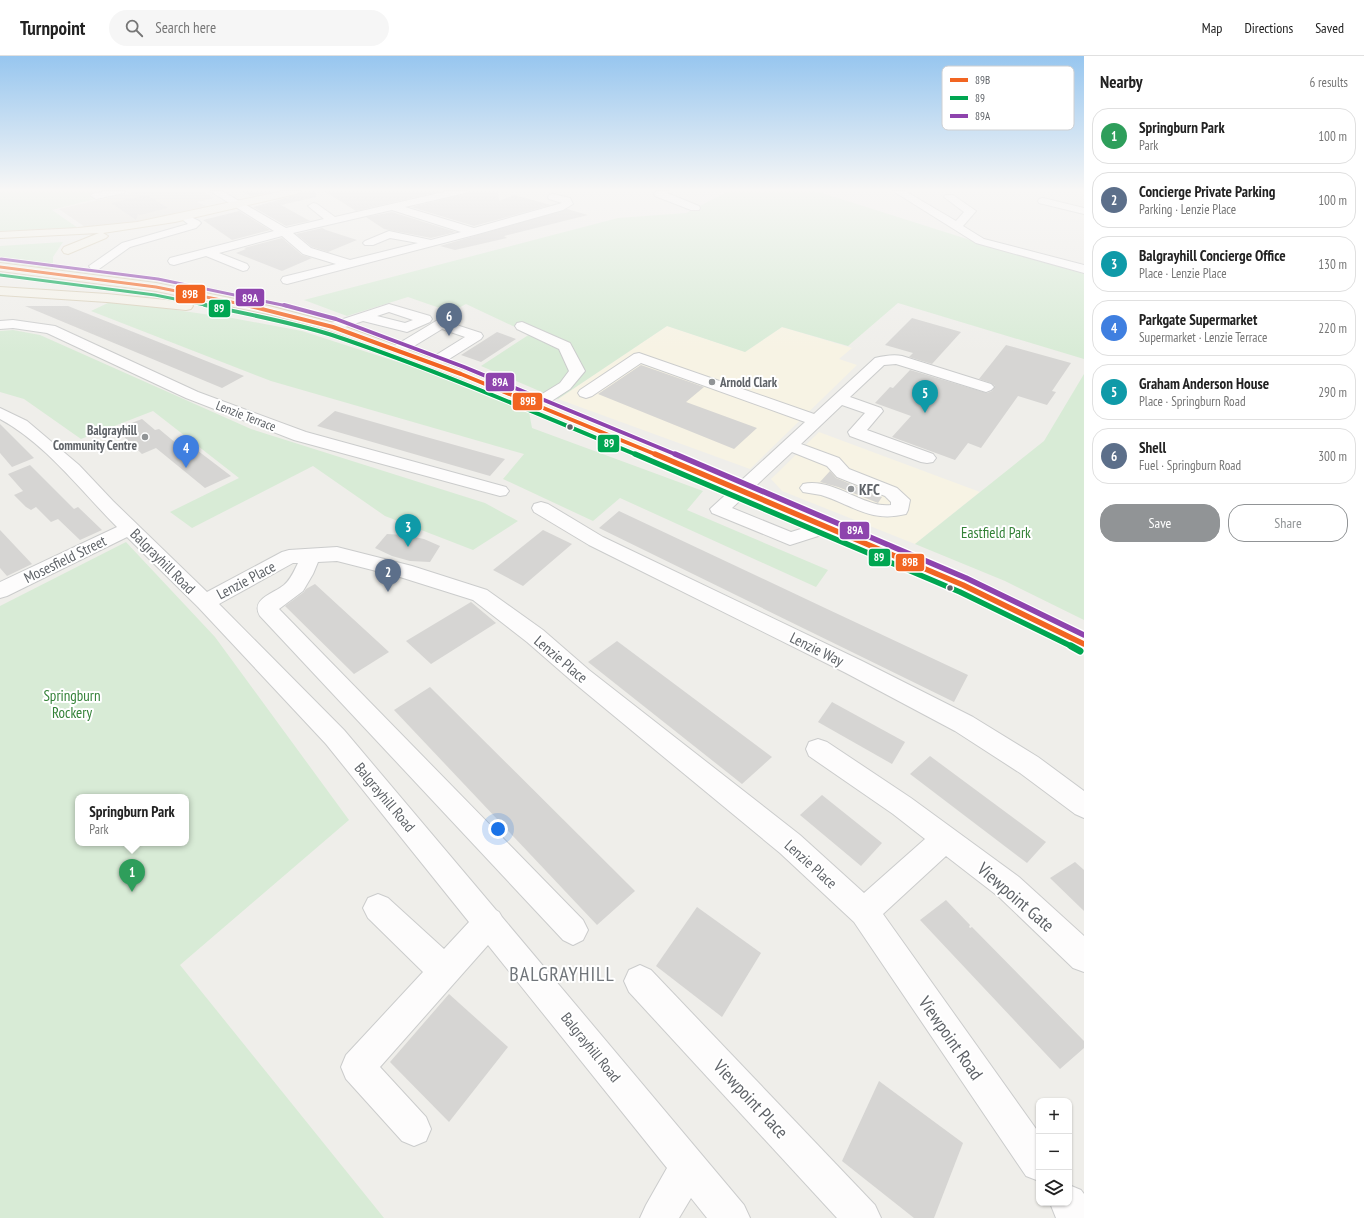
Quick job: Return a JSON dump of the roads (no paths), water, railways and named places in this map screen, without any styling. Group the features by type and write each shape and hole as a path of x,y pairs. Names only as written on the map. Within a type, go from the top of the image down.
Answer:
{"main road":[{"path":"71,245 63,269 78,276"},
{"path":"68,250 79,245"},
{"path":"0,267 156,287 269,310 333,327 396,351 433,363 742,490 963,585 1084,644"},
{"path":"0,276 156,297 229,310 396,351"},
{"path":"0,291 107,298 229,310"}],"street":[{"path":"95,266 126,245"},
{"path":"174,261 233,245"},
{"path":"300,245 307,251 349,264"},
{"path":"287,280 421,245"},
{"path":"999,245 1084,269"},
{"path":"207,252 243,267"},
{"path":"333,327 363,317"},
{"name":"Lenzie Terrace","path":"0,326 13,324 50,329 192,395 300,436 500,491"},
{"path":"396,351 441,324 476,336 433,363"},
{"path":"522,326 565,346 577,371 565,386 535,405"},
{"path":"586,393 639,358 817,421"},
{"path":"827,526 790,539 719,508 742,490 880,361 897,359 958,372 986,387"},
{"path":"839,399 875,411 856,432 927,458"},
{"name":"Balgrayhill Road","path":"0,413 21,424 73,469 106,505 205,602 335,737 489,922 731,1218"},
{"path":"789,445 833,462 843,472 891,492 901,500 898,510 886,512 872,509 824,490 809,488"},
{"name":"Lenzie Way","path":"541,508 596,541 854,667 964,724 1029,765 1084,806"},
{"name":"Mosesfield Street","path":"0,591 130,528"},
{"name":"Lenzie Place","path":"205,602 289,557 337,554 404,571 480,595 535,636 587,681 790,844 864,912"},
{"path":"310,556 302,578 289,593 269,604 268,611 574,930"},
{"name":"Viewpoint Gate","path":"818,749 902,806 1009,887 1084,957"},
{"path":"864,912 946,839"},
{"path":"378,908 445,971"},
{"name":"Viewpoint Road","path":"864,912 1036,1159"},
{"path":"414,1129 358,1067 489,922"},
{"name":"Viewpoint Place","path":"640,981 862,1218"},
{"path":"659,1218 688,1167"},
{"path":"1070,1206 1080,1218"}],"place":[{"name":"Shell","path":"449,336"},
{"name":"Arnold Clark","path":"712,382"},
{"name":"Graham Anderson House","path":"925,413"},
{"name":"Balgrayhill Community Centre","path":"145,437"},
{"name":"Parkgate Supermarket","path":"186,468"},
{"name":"KFC","path":"851,489"},
{"name":"Balgrayhill Concierge Office","path":"408,547"},
{"name":"Concierge Private Parking","path":"388,592"},
{"name":"Springburn Park","path":"132,892"}],"district":[{"name":"BALGRAYHILL","path":"562,974"}],"park label":[{"name":"Eastfield Park","path":"996,532"},
{"name":"Springburn Rockery","path":"72,704"}]}
